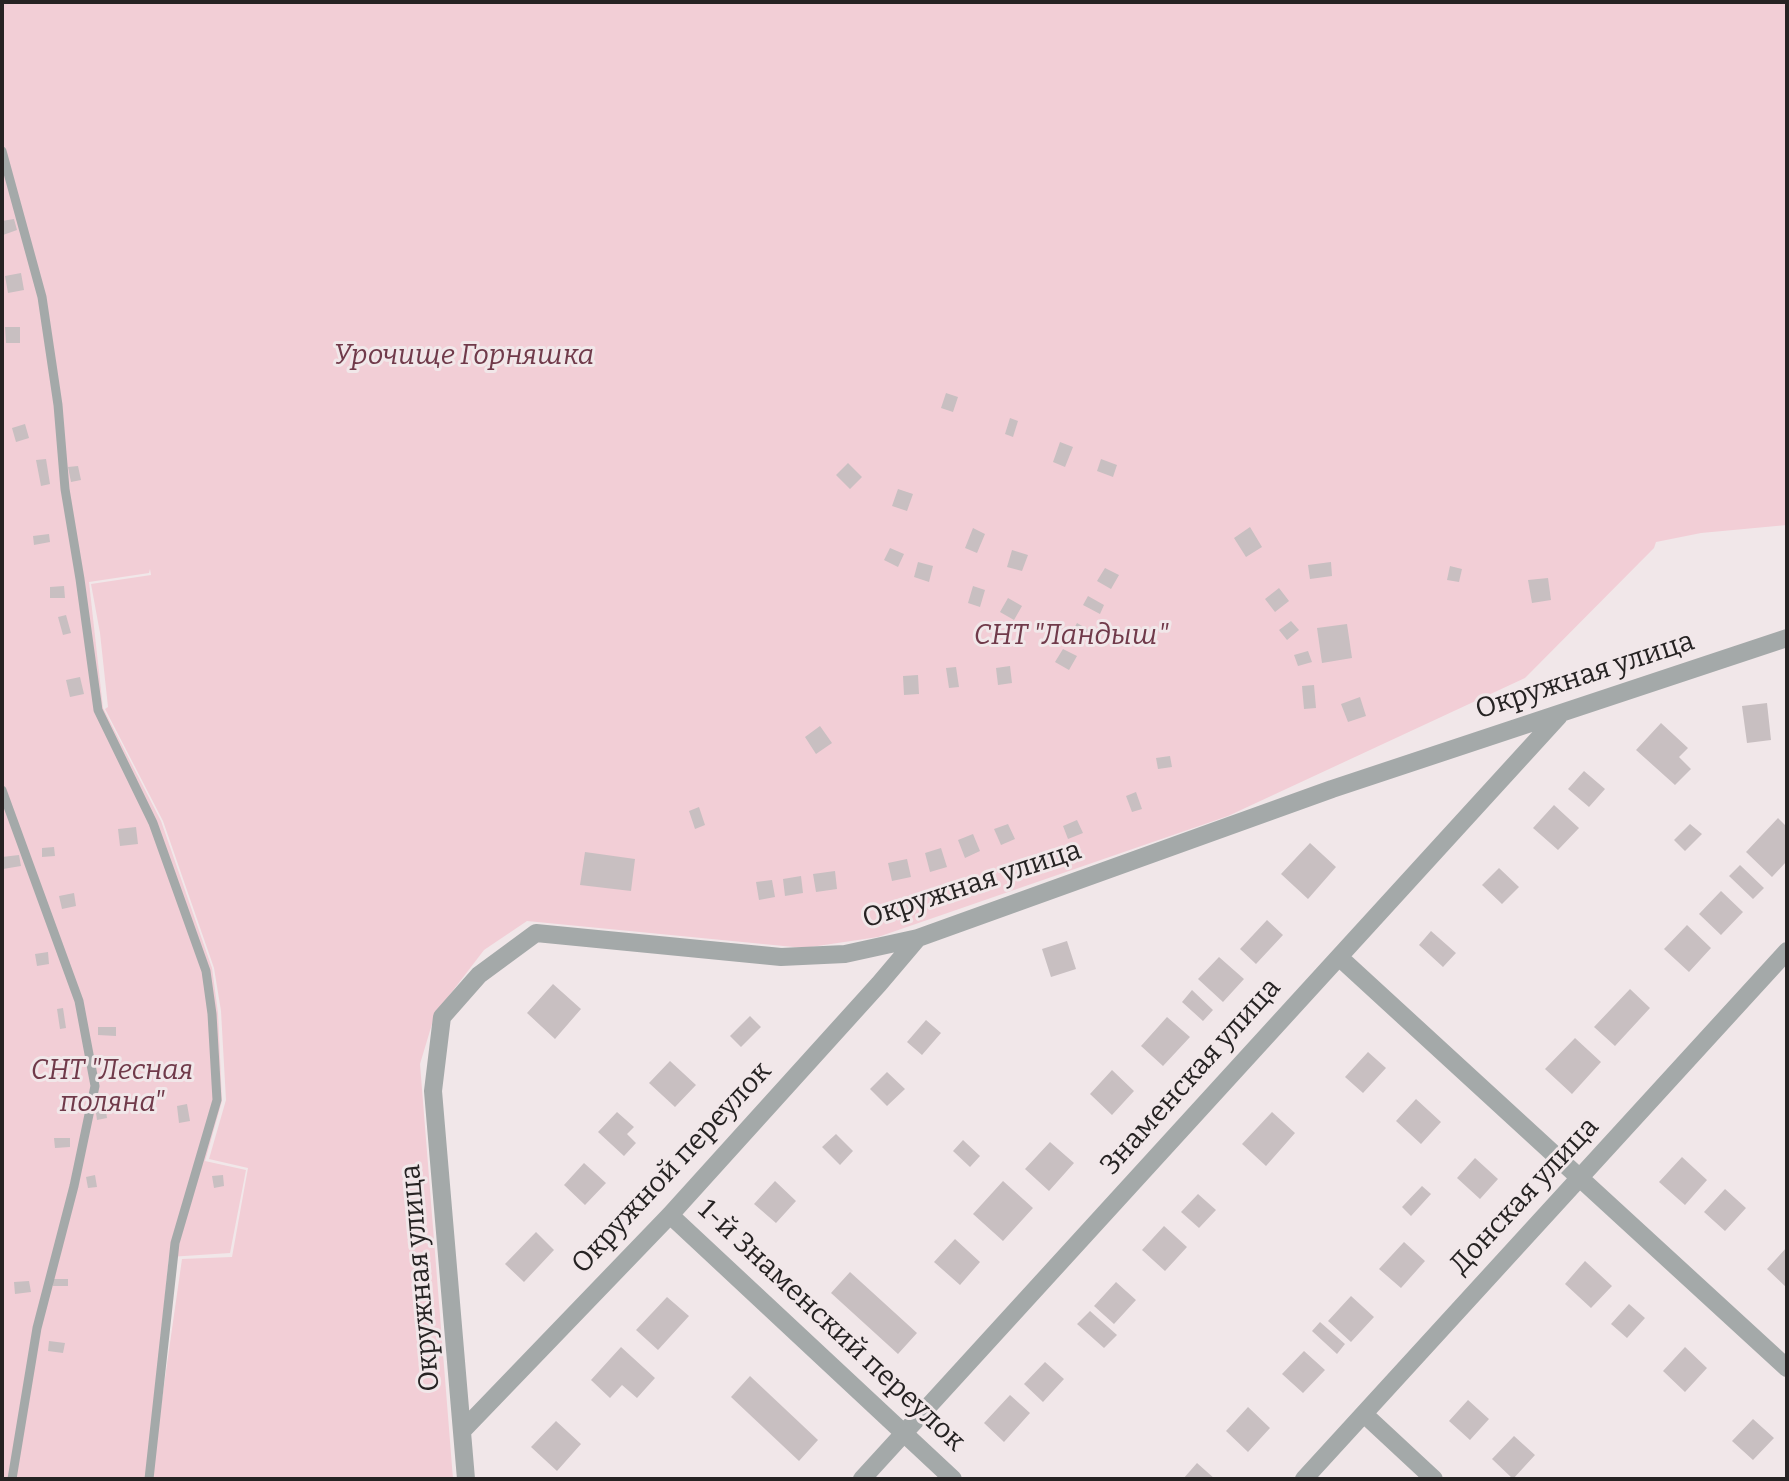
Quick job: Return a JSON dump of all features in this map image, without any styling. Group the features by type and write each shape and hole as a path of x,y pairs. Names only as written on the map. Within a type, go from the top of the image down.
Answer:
{"street":[{"name":"Окружная улица","path":"466,1479 433,1091 442,1017 479,975 536,933 781,957 845,954 918,938 1332,789 1787,638"},
{"name":"Знаменская улица","path":"862,1479 1562,713"},
{"name":"Окружной переулок","path":"462,1431 670,1215 918,938"},
{"name":"Донская улица","path":"1304,1479 1787,951"},
{"path":"1339,957 1787,1368"},
{"name":"1-й Знаменский переулок","path":"670,1215 953,1479"},
{"path":"1364,1414 1434,1479"}],"lane":[{"path":"2,151 42,297 58,405 65,489 98,710 153,823 206,971 212,1014 217,1100 175,1243 149,1479"},
{"path":"2,790 79,1001 95,1086 74,1186 37,1328 12,1479"}],"green space":[{"name":"Урочище Горняшка","path":"2,2 1787,2 1787,525 1701,533 1656,542 1654,548 1525,678 1228,816 878,937 804,948 527,921 484,950 435,1014 420,1064 453,1479 153,1479 182,1259 232,1257 248,1168 209,1159 226,1100 221,1011 214,968 163,821 105,709 108,707 100,633 91,584 151,575 150,569 149,573 89,582 103,708 161,821 212,968 218,1013 222,1101 205,1161 246,1170 230,1253 169,1257 146,1479 2,1479"}],"building":[{"path":"14,219 17,230 3,235 2,221"},
{"path":"21,273 24,290 8,293 5,276"},
{"path":"5,327 20,327 20,343 6,343"},
{"path":"946,393 958,397 953,412 941,408"},
{"path":"1010,418 1018,421 1013,437 1005,434"},
{"path":"25,424 29,438 16,442 12,428"},
{"path":"1060,442 1073,447 1065,467 1053,462"},
{"path":"46,459 50,484 41,486 36,460"},
{"path":"1101,459 1117,465 1113,477 1097,471"},
{"path":"848,463 862,477 850,489 836,475"},
{"path":"78,466 81,480 71,482 68,467"},
{"path":"898,489 913,494 907,511 892,506"},
{"path":"1250,527 1262,547 1246,557 1234,538"},
{"path":"973,528 985,534 977,553 965,548"},
{"path":"49,534 50,542 34,545 33,536"},
{"path":"890,548 904,554 898,567 884,560"},
{"path":"1012,550 1028,555 1022,571 1007,567"},
{"path":"918,562 933,566 929,582 914,577"},
{"path":"1331,562 1332,576 1310,579 1308,565"},
{"path":"1450,566 1462,569 1459,582 1447,580"},
{"path":"1105,568 1119,575 1111,589 1097,581"},
{"path":"1548,578 1551,600 1532,603 1528,580"},
{"path":"64,586 65,598 50,598 50,587"},
{"path":"973,586 985,590 980,607 968,603"},
{"path":"1279,588 1289,601 1275,612 1265,599"},
{"path":"1088,596 1104,605 1100,614 1083,605"},
{"path":"1008,598 1022,606 1014,620 1000,612"},
{"path":"66,615 71,633 63,635 58,617"},
{"path":"1291,621 1299,630 1287,640 1279,630"},
{"path":"1077,623 1089,630 1082,643 1070,636"},
{"path":"1347,624 1352,658 1322,663 1317,628"},
{"path":"1063,649 1077,656 1069,670 1055,662"},
{"path":"1308,651 1312,662 1298,666 1294,655"},
{"path":"1010,666 1012,683 998,685 996,668"},
{"path":"956,667 959,687 949,688 946,668"},
{"path":"918,675 919,694 904,695 903,676"},
{"path":"80,677 84,694 70,697 66,680"},
{"path":"1314,685 1316,708 1304,709 1302,686"},
{"path":"1360,697 1366,716 1348,722 1341,704"},
{"path":"1767,703 1771,740 1747,743 1742,706"},
{"path":"1661,723 1688,748 1679,757 1691,769 1675,785 1636,750"},
{"path":"820,726 832,743 816,754 805,737"},
{"path":"1170,756 1172,767 1158,769 1156,758"},
{"path":"1584,771 1605,789 1589,807 1568,789"},
{"path":"1136,792 1142,809 1132,812 1126,796"},
{"path":"1554,805 1579,828 1558,850 1533,828"},
{"path":"699,807 705,825 695,829 689,811"},
{"path":"1778,818 1787,827 1787,861 1772,877 1746,852"},
{"path":"1077,820 1083,833 1068,839 1063,826"},
{"path":"1008,824 1015,839 1001,845 994,829"},
{"path":"1690,824 1702,834 1685,851 1674,840"},
{"path":"136,827 138,844 120,846 118,829"},
{"path":"973,834 980,851 965,858 958,840"},
{"path":"1310,843 1336,867 1308,899 1281,874"},
{"path":"54,847 55,856 42,857 42,848"},
{"path":"941,848 947,867 930,872 925,853"},
{"path":"585,852 635,859 631,891 580,885"},
{"path":"19,855 21,866 3,869 2,857"},
{"path":"907,859 911,877 892,881 888,863"},
{"path":"1740,865 1764,888 1753,899 1729,876"},
{"path":"1499,868 1519,887 1502,904 1482,885"},
{"path":"835,871 837,889 816,892 813,874"},
{"path":"801,876 803,893 785,896 783,879"},
{"path":"772,880 775,897 759,900 756,882"},
{"path":"1721,891 1743,912 1721,935 1699,914"},
{"path":"74,893 76,906 62,909 59,896"},
{"path":"1267,920 1283,935 1256,964 1240,949"},
{"path":"1687,925 1711,948 1689,972 1664,949"},
{"path":"1431,931 1456,953 1443,967 1419,945"},
{"path":"1067,941 1076,969 1051,977 1042,949"},
{"path":"48,952 49,964 37,966 35,954"},
{"path":"1219,957 1244,979 1223,1002 1198,979"},
{"path":"553,984 581,1009 555,1039 527,1013"},
{"path":"1630,989 1650,1008 1615,1046 1594,1027"},
{"path":"1192,990 1213,1010 1203,1021 1182,1002"},
{"path":"63,1008 66,1028 60,1029 57,1009"},
{"path":"750,1016 761,1027 741,1047 730,1036"},
{"path":"1167,1017 1190,1037 1163,1066 1141,1046"},
{"path":"926,1020 941,1033 922,1055 907,1042"},
{"path":"98,1027 116,1027 116,1036 98,1035"},
{"path":"1575,1038 1601,1062 1572,1094 1545,1069"},
{"path":"1368,1052 1386,1068 1363,1093 1345,1077"},
{"path":"670,1061 696,1085 675,1107 649,1083"},
{"path":"1112,1070 1134,1091 1112,1115 1090,1094"},
{"path":"887,1072 905,1089 887,1106 870,1089"},
{"path":"1416,1099 1441,1122 1421,1144 1396,1121"},
{"path":"105,1104 107,1118 97,1120 95,1106"},
{"path":"187,1104 190,1121 179,1123 177,1106"},
{"path":"617,1112 634,1127 627,1134 636,1143 624,1156 598,1132"},
{"path":"1272,1112 1295,1133 1266,1166 1242,1144"},
{"path":"836,1134 853,1151 840,1165 822,1147"},
{"path":"54,1138 70,1138 70,1147 55,1148"},
{"path":"963,1140 980,1156 970,1167 953,1151"},
{"path":"1050,1142 1074,1163 1049,1191 1025,1169"},
{"path":"1682,1157 1707,1180 1685,1205 1659,1182"},
{"path":"1475,1158 1498,1179 1480,1199 1457,1178"},
{"path":"584,1163 606,1183 585,1205 564,1185"},
{"path":"95,1175 97,1187 88,1188 86,1177"},
{"path":"223,1175 224,1186 214,1188 212,1176"},
{"path":"775,1181 796,1201 776,1223 754,1204"},
{"path":"1003,1181 1033,1208 1003,1241 973,1214"},
{"path":"1422,1186 1431,1194 1411,1216 1402,1207"},
{"path":"1725,1189 1746,1208 1725,1231 1704,1212"},
{"path":"1198,1194 1216,1210 1199,1228 1181,1212"},
{"path":"1164,1226 1187,1247 1165,1271 1142,1250"},
{"path":"536,1232 554,1250 524,1282 505,1264"},
{"path":"955,1239 980,1262 960,1285 934,1262"},
{"path":"1404,1242 1425,1261 1401,1288 1379,1269"},
{"path":"1787,1247 1787,1288 1767,1269"},
{"path":"1585,1261 1612,1286 1591,1308 1565,1284"},
{"path":"850,1272 917,1333 898,1354 831,1293"},
{"path":"53,1279 68,1279 68,1286 53,1286"},
{"path":"29,1281 31,1292 15,1294 14,1282"},
{"path":"1116,1282 1136,1300 1114,1324 1094,1306"},
{"path":"1351,1296 1374,1317 1351,1342 1328,1321"},
{"path":"667,1297 689,1316 658,1350 636,1330"},
{"path":"1629,1304 1645,1318 1627,1338 1611,1324"},
{"path":"1090,1311 1117,1335 1104,1348 1077,1324"},
{"path":"1320,1322 1345,1344 1337,1354 1312,1331"},
{"path":"49,1341 65,1343 63,1353 48,1351"},
{"path":"621,1347 655,1378 637,1398 622,1385 610,1398 591,1380"},
{"path":"1685,1347 1707,1368 1685,1392 1663,1371"},
{"path":"1304,1351 1325,1370 1303,1393 1282,1374"},
{"path":"1045,1362 1064,1379 1043,1402 1024,1384"},
{"path":"750,1376 818,1440 799,1461 731,1397"},
{"path":"1010,1395 1030,1413 1004,1442 984,1423"},
{"path":"1468,1400 1489,1419 1470,1440 1449,1421"},
{"path":"1248,1407 1270,1428 1248,1452 1226,1431"},
{"path":"1753,1419 1774,1438 1753,1460 1732,1441"},
{"path":"556,1421 581,1444 557,1471 531,1447"},
{"path":"1514,1436 1535,1455 1513,1479 1492,1459"},
{"path":"1197,1463 1215,1479 1183,1479"}],"park label":[{"name":"СНТ \"Ландыш\"","path":"1071,636"},
{"name":"СНТ \"Лесная поляна\"","path":"112,1087"}]}
